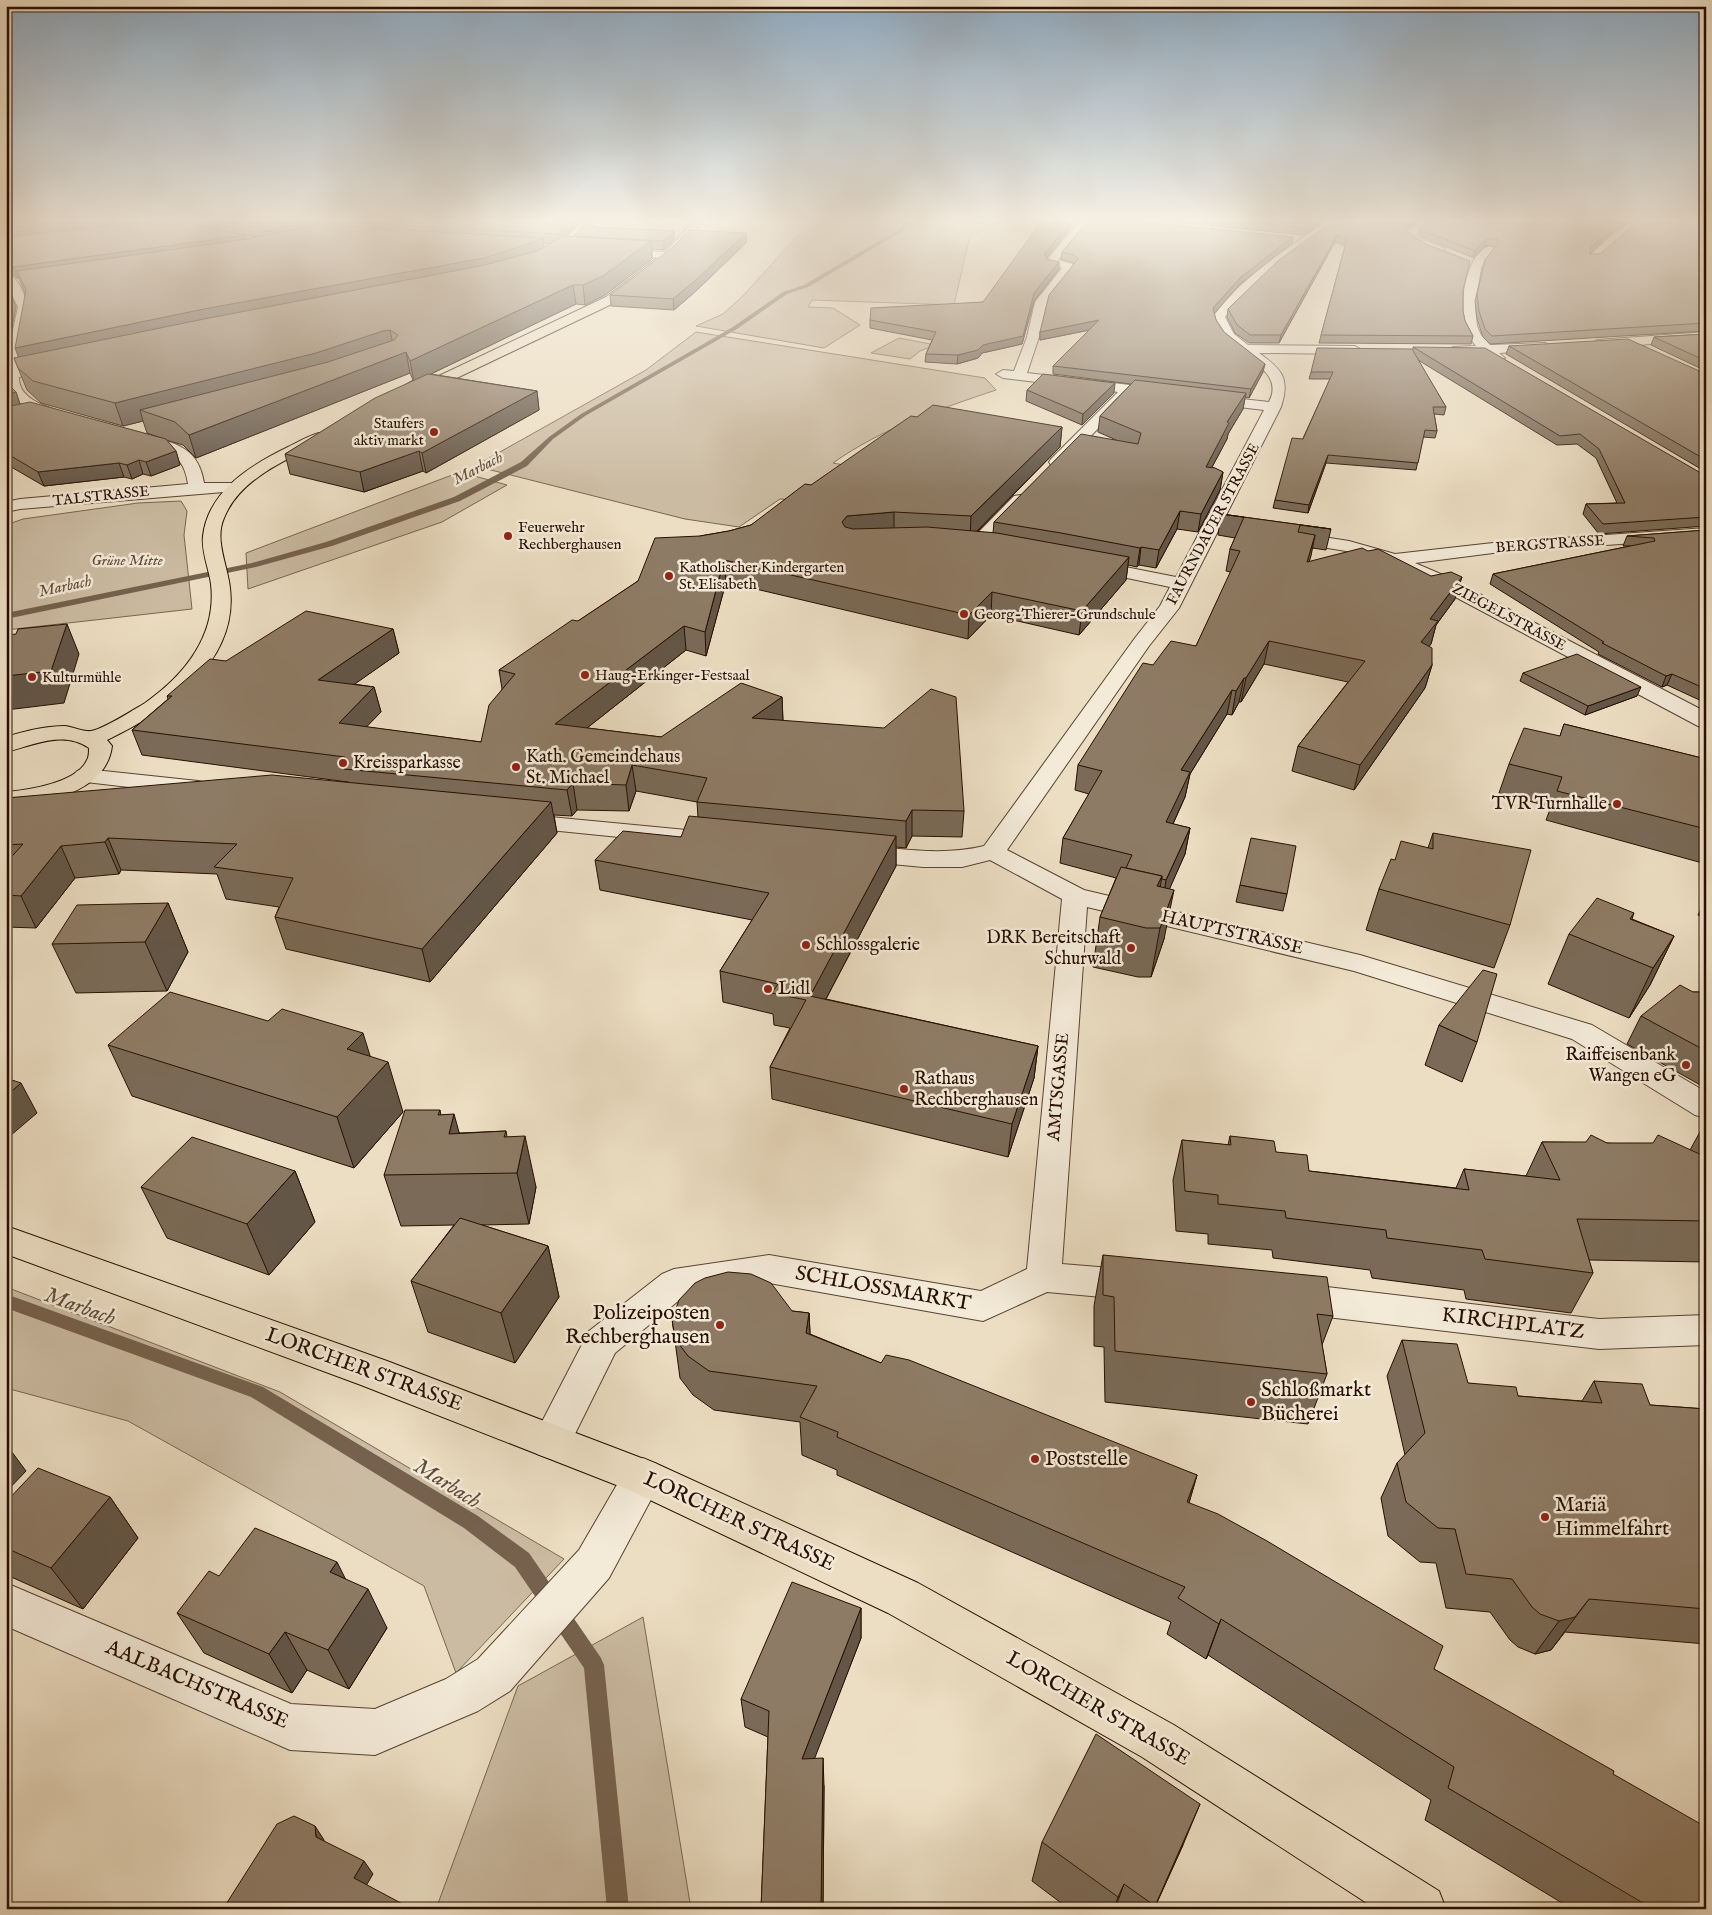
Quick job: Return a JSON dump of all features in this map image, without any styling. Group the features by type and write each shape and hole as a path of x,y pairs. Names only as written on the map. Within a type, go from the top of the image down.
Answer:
{"main road":[{"path":"406,397 586,311"},
{"path":"92,739 142,714 177,687 202,660 216,636 221,615 222,593 211,538 212,530 217,515 236,486 282,456 335,431"},
{"path":"6,745 40,735 79,735 92,739 100,746 102,755 96,766 85,776 62,788 35,796 6,799"},
{"name":"LORCHER STRASSE","path":"6,1240 374,1373 643,1477 903,1598 1158,1741 1421,1909"}],"street":[{"path":"23,311 10,358 12,382 22,398 35,408 73,420"},
{"path":"1019,376 1033,337 1039,311"},
{"name":"FAURNDAUER STRASSE","path":"993,852 1142,642 1164,614 1181,584 1222,528 1278,398 1279,383 1268,368 1231,338 1221,327 1219,317 1223,311"},
{"path":"1469,311 1475,339 1486,350 1511,365"},
{"path":"1585,344 1706,336"},
{"path":"1629,342 1654,354"},
{"path":"1441,350 1486,350 1556,346"},
{"path":"1244,349 1369,350"},
{"path":"12,375 70,362"},
{"path":"1003,374 1178,395"},
{"path":"1046,474 1129,389"},
{"path":"1197,397 1274,407"},
{"path":"16,413 35,408"},
{"path":"146,427 121,434 176,448 194,468 197,488"},
{"name":"TALSTRASSE","path":"6,507 20,504 236,486"},
{"path":"957,544 985,547 1032,487"},
{"name":"BERGSTRASSE","path":"1394,560 1493,548 1706,533"},
{"name":"ZIEGELSTRASSE","path":"1270,534 1349,546 1394,560 1436,579 1706,721"},
{"path":"1072,562 1181,584"},
{"path":"85,776 217,790"},
{"path":"498,819 745,842"},
{"path":"834,850 947,859 962,859 993,852"},
{"name":"HAUPTSTRASSE","path":"993,852 1075,896 1360,964 1582,1032 1706,1107"},
{"name":"AMTSGASSE","path":"1044,1277 1075,896"},
{"name":"SCHLOSSMARKT","path":"551,1441 602,1342 674,1284 770,1269 983,1306 1044,1277"},
{"path":"1044,1277 1162,1287"},
{"name":"KIRCHPLATZ","path":"1260,1295 1321,1300 1599,1334 1706,1330"},
{"name":"AALBACHSTRASSE","path":"6,1604 290,1727 375,1732 462,1695 494,1674 594,1564 643,1477"}],"green space":[{"path":"726,311 838,311 860,325 824,348 696,326"},
{"path":"696,332 985,378 996,390 912,420 871,439 833,463 918,479 881,506 780,499 739,527 685,519 475,466 646,370"},
{"path":"899,338 936,345 920,351 910,359 871,353"},
{"path":"460,472 507,485 442,522 248,589 246,553"},
{"name":"Grüne Mitte","path":"181,501 187,511 184,535 192,609 6,630 6,525 23,519 138,503"},
{"path":"6,1287 280,1392 564,1559 456,1673 424,1586 128,1421 6,1388"},
{"path":"643,1617 691,1909 436,1909 518,1686"}],"building":[{"path":"6,311 9,311 6,324"},
{"path":"22,311 193,311 15,348"},
{"path":"244,311 516,311 410,361 406,352 189,435 175,422 140,410 328,362 394,340 398,335 390,330 383,331 316,353 115,403 33,381 18,368 14,358"},
{"path":"871,311 1029,311 1023,336 983,345 978,350 958,355 926,354 936,332 870,320"},
{"path":"1045,311 1214,311 1216,320 1224,332 1265,364 1251,389 1053,366 1099,320 1040,332"},
{"path":"1229,311 1294,311 1281,335 1250,335 1237,325"},
{"path":"1327,311 1463,311 1465,321 1473,336 1321,335"},
{"path":"1479,311 1706,311 1706,323 1492,336 1485,329"},
{"path":"1706,334 1706,361 1654,337"},
{"path":"1628,339 1706,374 1706,460 1509,346"},
{"path":"1413,347 1485,348 1706,476 1706,517 1603,524 1586,504 1625,503 1599,449 1580,434 1560,436"},
{"path":"1317,348 1412,349 1446,407 1433,407 1437,431 1425,430 1418,463 1328,455 1309,505 1275,500 1292,438 1303,439 1333,372 1311,372"},
{"path":"428,374 537,391 422,453 419,451 360,472 285,454 375,398"},
{"path":"1043,374 1115,383 1083,414 1027,390"},
{"path":"1135,380 1246,393 1227,422 1229,423 1206,467 1215,468 1223,472 1201,514 1180,511 1159,550 994,522 1081,434 1138,444 1141,433 1100,416"},
{"path":"6,381 9,385 16,392 6,395"},
{"path":"30,402 166,439 176,451 146,462 139,460 127,465 119,463 38,472 6,453 6,407"},
{"path":"933,405 1062,427 971,516 894,512 847,516 842,522 845,527 853,529 927,527 997,533 1129,557 1082,611 992,592 969,615 724,560 705,632 684,626 555,724 661,737 741,683 782,697 752,718 884,728 931,689 956,697 964,811 912,810 906,821 697,802 707,778 632,765 626,785 573,783 567,790 344,769 345,757 132,730 172,696 167,696 210,659 226,661 306,611 393,629 318,680 374,687 339,723 481,742 489,705 515,674 499,670 572,620 578,621 638,581 655,538 700,536 751,525 805,484 811,485 911,416 917,417"},
{"path":"1244,517 1331,529 1300,525 1298,532 1315,535 1307,562 1362,548 1368,551 1378,549 1431,576 1451,572 1462,577 1430,619 1438,621 1421,642 1432,648 1432,665 1360,765 1298,746 1365,661 1269,641 1246,678 1244,678 1236,691 1232,690 1181,770 1190,772 1166,822 1190,828 1166,880 1162,879 1162,876 1126,868 1132,855 1063,838 1102,771 1078,765 1143,663 1153,665 1171,641 1196,646 1240,551 1230,549"},
{"path":"1706,530 1706,689 1672,674 1666,676 1602,643 1604,642 1493,574 1655,541 1654,538 1627,536"},
{"path":"67,624 51,671 6,676 6,635 16,634 18,629"},
{"path":"1577,654 1641,687 1588,706 1523,673"},
{"path":"1564,724 1706,759 1706,829 1557,791 1562,777 1509,764 1524,728 1560,736"},
{"path":"272,775 551,802 422,949 275,917 293,878 214,867 237,844 108,838 105,842 61,846 21,896 6,895 6,863 23,844 6,845 6,798"},
{"path":"689,816 896,836 810,996 1038,1046 1012,1124 770,1067 806,1000 772,993 778,984 720,971 769,893 595,860 623,831 681,837"},
{"path":"1433,833 1531,850 1510,925 1379,889 1391,859 1395,860 1401,841 1433,849"},
{"path":"1251,838 1296,846 1287,894 1240,885"},
{"path":"1121,867 1162,876 1157,886 1174,890 1160,928 1146,928 1100,917"},
{"path":"1597,898 1634,913 1630,919 1674,936 1653,968 1569,934"},
{"path":"168,903 145,942 52,944 77,905"},
{"path":"1483,970 1497,974 1477,1042 1439,1025"},
{"path":"1680,985 1693,992 1706,992 1706,1051 1641,1016"},
{"path":"170,992 268,1021 282,1009 363,1033 347,1049 388,1062 337,1117 108,1045"},
{"path":"6,1078 21,1083 6,1096"},
{"path":"405,1110 440,1110 438,1115 454,1114 449,1134 506,1131 504,1137 525,1136 517,1173 384,1175"},
{"path":"1591,1135 1607,1143 1653,1143 1658,1135 1706,1157 1706,1221 1577,1219 1593,1273 1485,1259 1482,1250 1387,1238 1386,1230 1286,1218 1285,1211 1218,1204 1218,1195 1185,1191 1182,1140 1231,1145 1230,1136 1274,1141 1276,1152 1307,1155 1309,1171 1469,1190 1464,1169 1560,1180 1542,1142 1586,1142"},
{"path":"192,1137 295,1171 247,1224 141,1187"},
{"path":"460,1218 548,1246 501,1313 411,1281"},
{"path":"1103,1255 1327,1277 1333,1316 1317,1314 1327,1374 1115,1351 1114,1297 1103,1295"},
{"path":"728,1272 751,1274 771,1283 792,1311 809,1313 806,1333 881,1363 886,1355 909,1360 1197,1475 1187,1502 1218,1514 1267,1541 1443,1646 1434,1669 1614,1771 1613,1774 1706,1827 1706,1909 1644,1909 1642,1907 1643,1903 1448,1788 1454,1767 1221,1619 1219,1624 1178,1598 1185,1587 837,1437 838,1432 800,1417 817,1386 709,1371 688,1356 675,1339 672,1319 679,1300 695,1283 705,1278"},
{"name":"Mariä Himmelfahrt","path":"1402,1340 1457,1344 1468,1383 1516,1387 1518,1396 1602,1403 1594,1381 1642,1384 1650,1405 1706,1409 1706,1609 1589,1599 1575,1617 1559,1621 1540,1614 1532,1607 1512,1579 1466,1574 1455,1529 1438,1528 1406,1502 1397,1463 1425,1433"},
{"path":"38,1468 110,1497 51,1568 6,1548 6,1502"},
{"path":"255,1528 337,1562 330,1572 368,1589 328,1650 285,1632 269,1654 177,1613 209,1571 219,1576"},
{"path":"792,1582 861,1608 802,1759 823,1758 821,1909 761,1909 769,1711 741,1699"},
{"path":"1096,1734 1200,1804 1155,1906 1124,1884 1118,1897 1042,1842"},
{"path":"294,1816 315,1826 316,1837 364,1861 354,1878 412,1909 223,1909 277,1824"}],"waterway":[{"name":"Marbach","path":"6,616 253,565 329,544 457,499 524,464 551,438 583,415 735,328 757,311"},
{"name":"Marbach","path":"6,1301 257,1392 471,1522 522,1560 594,1665 618,1909"}],"place":[{"name":"Staufers aktiv markt","path":"434,432"},
{"name":"Feuerwehr Rechberghausen","path":"508,536"},
{"name":"Katholischer Kindergarten St. Elisabeth","path":"669,576"},
{"name":"Georg-Thierer-Grundschule","path":"964,614"},
{"name":"Haug-Erkinger-Festsaal","path":"585,675"},
{"name":"Kulturmühle","path":"32,677"},
{"name":"Kreissparkasse","path":"343,763"},
{"name":"Kath. Gemeindehaus St. Michael","path":"516,767"},
{"name":"TVR Turnhalle","path":"1617,804"},
{"name":"Schlossgalerie","path":"806,945"},
{"name":"DRK Bereitschaft Schurwald","path":"1131,948"},
{"name":"Lidl","path":"768,989"},
{"name":"Raiffeisenbank Wangen eG","path":"1686,1065"},
{"name":"Rathaus Rechberghausen","path":"904,1089"},
{"name":"Polizeiposten Rechberghausen","path":"720,1325"},
{"name":"Schloßmarkt Bücherei","path":"1251,1402"},
{"name":"Poststelle","path":"1035,1459"},
{"name":"Mariä Himmelfahrt","path":"1545,1517"}]}
